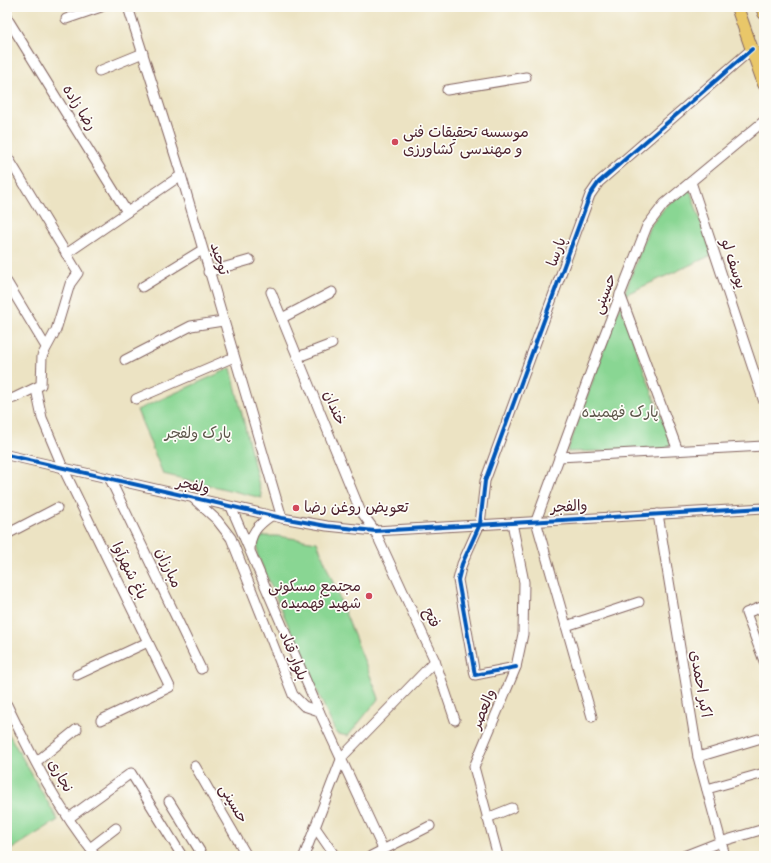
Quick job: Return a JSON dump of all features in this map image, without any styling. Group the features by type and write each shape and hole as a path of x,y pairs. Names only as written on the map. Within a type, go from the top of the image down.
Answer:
{"main road":[{"path":"737,7 764,84"},
{"path":"762,7 764,13"}],"street":[{"path":"66,19 101,7"},
{"name":"توحید","path":"128,7 282,518"},
{"name":"رضا زاده","path":"7,18 127,212"},
{"name":"پارسا","path":"516,667 475,675 458,580 462,564 480,524 485,481 590,195 599,182 752,49"},
{"path":"99,71 143,53"},
{"path":"446,90 526,77"},
{"name":"حسینی","path":"536,521 620,294 647,226 664,204 764,122"},
{"path":"7,156 78,273 70,284 56,330 42,356 41,385 36,389 14,398 7,399"},
{"path":"66,254 180,176"},
{"name":"یوسف لو","path":"691,182 764,402"},
{"path":"142,288 202,250"},
{"path":"208,272 250,260"},
{"path":"7,282 46,347"},
{"name":"خندان","path":"271,292 360,510 375,531"},
{"path":"282,318 332,292"},
{"path":"620,294 678,450"},
{"path":"125,360 191,326 223,321"},
{"path":"298,357 332,344"},
{"path":"136,399 234,357"},
{"name":"باغ شهرآوا","path":"36,389 42,418 63,468 170,687 100,720"},
{"path":"560,457 764,446"},
{"name":"ولفجر","path":"7,455 271,516 327,526 375,531"},
{"name":"مبارزان","path":"110,479 201,669"},
{"name":"بلوار قناد","path":"193,498 221,524 231,538 293,695 304,706 319,712"},
{"name":"بلوار قناد","path":"231,507 319,712 342,757 383,849"},
{"path":"7,534 57,508"},
{"name":"والفجر","path":"375,531 764,508"},
{"name":"اکبر احمدی","path":"658,514 698,757 725,856"},
{"path":"250,551 253,533 262,522 271,516"},
{"path":"536,521 592,717"},
{"name":"والعصر","path":"498,856 474,767 516,667 523,634 524,582 512,523"},
{"name":"فتح","path":"375,531 435,661 455,720"},
{"path":"566,626 639,602"},
{"path":"764,606 746,612 764,661"},
{"path":"77,675 148,642"},
{"path":"304,856 342,757 435,661"},
{"name":"نجاری","path":"7,705 46,783 96,856"},
{"path":"36,762 78,729"},
{"path":"698,757 758,739"},
{"name":"حسینی","path":"195,766 247,856"},
{"path":"69,818 131,773 182,856"},
{"path":"707,789 764,773"},
{"path":"169,800 203,856"},
{"path":"487,818 512,808"},
{"path":"371,856 430,826"},
{"path":"315,827 335,856"},
{"path":"90,848 116,828"},
{"path":"684,856 720,842 764,829"}],"green space":[{"path":"689,187 712,255 624,295 649,228 666,206"},
{"name":"پارک فهمیده","path":"620,305 673,449 567,452"},
{"name":"پارک ولفجر","path":"231,368 262,498 163,474 137,410"},
{"path":"262,536 277,536 317,542 379,698 348,736 338,734 334,729 257,554 258,541"},
{"path":"7,731 58,820 7,852"}],"cycle path":[{"path":"516,667 475,675 458,580 462,564 480,524 485,481 590,195 599,182 752,49"},
{"path":"7,455 282,518 327,526 375,531 764,508"}],"place":[{"name":"موسسه تحقیقات فنی و مهندسی کشاورزی","path":"395,142"},
{"name":"تعویض روغن رضا","path":"296,508"},
{"name":"مجتمع مسکونی شهید فهمیده","path":"369,596"}]}
